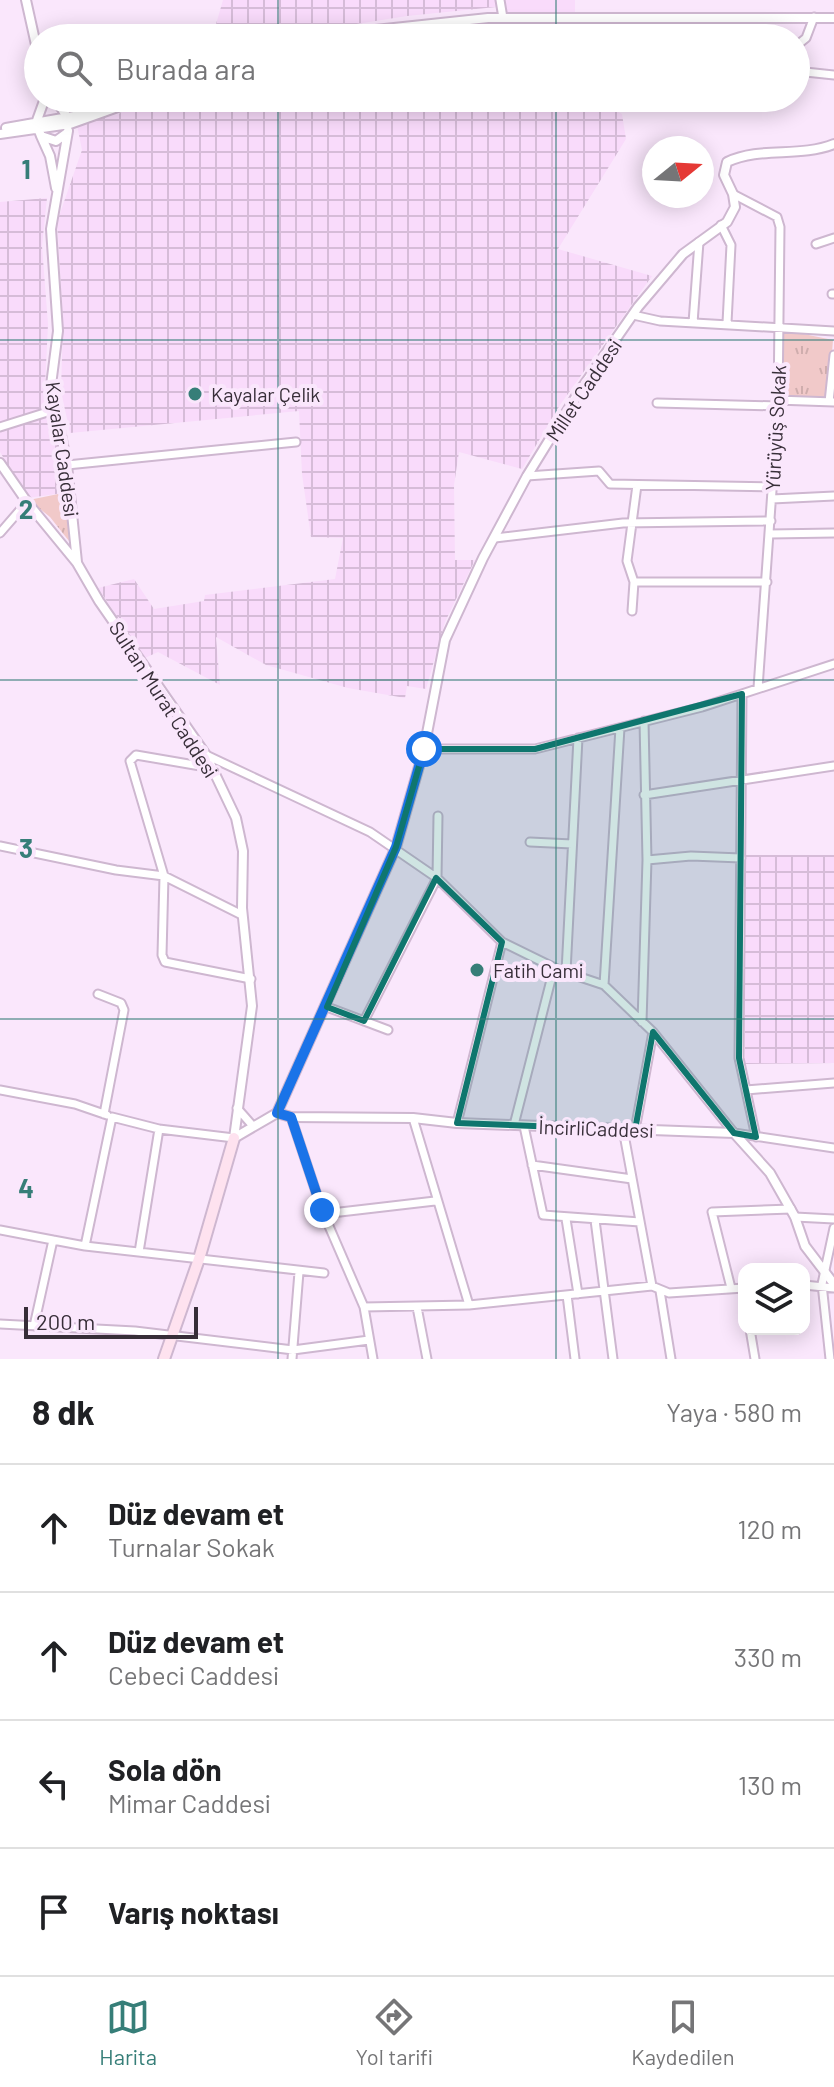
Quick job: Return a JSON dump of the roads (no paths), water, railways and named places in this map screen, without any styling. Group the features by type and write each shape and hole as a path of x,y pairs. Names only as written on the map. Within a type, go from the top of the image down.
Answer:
{"main road":[{"path":"164,1359 199,1259 234,1138"}],"street":[{"path":"26,0 31,24"},
{"path":"500,0 503,18"},
{"path":"810,28 814,17"},
{"path":"442,24 503,18 834,18"},
{"path":"810,72 834,75"},
{"path":"42,112 38,126 50,156 57,192"},
{"path":"38,126 49,112"},
{"path":"58,112 68,121"},
{"path":"63,112 68,121"},
{"path":"0,132 107,112"},
{"name":"Kayalar Caddesi","path":"68,121 51,229 58,331 51,385 67,465 77,563"},
{"path":"727,323 731,245 721,225 735,207 724,175 727,162 744,154 818,151 834,144"},
{"name":"Yürüyüş Sokak","path":"733,194 777,217 780,326 777,403 758,688"},
{"name":"Millet Caddesi","path":"277,1113 396,847 424,749 445,640 495,538 527,476 633,315 683,254 721,225"},
{"path":"816,244 834,238"},
{"path":"693,323 699,242"},
{"path":"633,315 693,323 834,331"},
{"path":"657,403 832,402 834,355"},
{"path":"0,427 57,409"},
{"path":"67,465 296,442"},
{"name":"Sultan Murat Caddesi","path":"0,463 27,502 77,563 99,601 206,755 240,831 242,915 251,979 250,1032 234,1138"},
{"path":"527,476 599,471 610,484 773,487"},
{"path":"632,611 634,582 627,561 637,485"},
{"path":"772,499 834,496"},
{"path":"0,533 27,502"},
{"path":"495,538 632,522 771,521"},
{"path":"770,534 834,533"},
{"path":"634,582 767,582"},
{"path":"424,749 535,749 742,694 834,664"},
{"path":"742,694 739,1058 756,1137"},
{"path":"642,1022 647,860 644,721"},
{"path":"604,985 620,728"},
{"path":"566,972 578,738"},
{"path":"206,755 396,847 437,878 502,942 554,968 604,985 653,1032 770,1173 793,1213 805,1246 824,1279 834,1286"},
{"path":"212,768 132,756 131,766 164,876 162,955 165,962 251,979"},
{"path":"644,795 834,766"},
{"path":"364,1021 437,878 438,816"},
{"path":"530,842 572,844"},
{"path":"0,846 116,870 164,876 242,915"},
{"path":"647,860 691,856 741,858"},
{"path":"457,1123 502,942"},
{"path":"514,1125 554,968"},
{"path":"85,1246 124,1010 121,1003 98,994"},
{"path":"327,1007 388,1030"},
{"path":"635,1130 653,1032"},
{"path":"746,1090 834,1083"},
{"path":"0,1090 75,1104 159,1129 234,1138 277,1113"},
{"path":"237,1108 252,1125"},
{"name":"İncirliCaddesi","path":"277,1113 291,1117 413,1118 457,1123 734,1133"},
{"path":"291,1117 323,1214 364,1307 373,1359"},
{"path":"413,1118 435,1201 469,1305"},
{"path":"524,1126 540,1210 547,1217 640,1222"},
{"path":"139,1252 159,1129"},
{"path":"623,1129 671,1359"},
{"path":"734,1133 834,1148"},
{"path":"532,1165 632,1179"},
{"path":"323,1214 435,1201"},
{"path":"731,1288 712,1212 793,1213 834,1219"},
{"path":"566,1219 578,1294"},
{"path":"595,1220 613,1359"},
{"path":"830,1359 824,1279 834,1228"},
{"path":"0,1230 85,1246 324,1273"},
{"path":"34,1326 53,1240"},
{"path":"293,1354 299,1272"},
{"path":"810,1283 824,1279"},
{"path":"364,1307 469,1305 606,1290 738,1288"},
{"path":"567,1295 575,1359"},
{"path":"417,1307 427,1359"},
{"path":"0,1324 171,1335 293,1354 369,1340"},
{"path":"751,1335 755,1359"}],"place":[{"name":"Kayalar Çelik","path":"195,394"},
{"name":"Fatih Cami","path":"477,970"}]}
